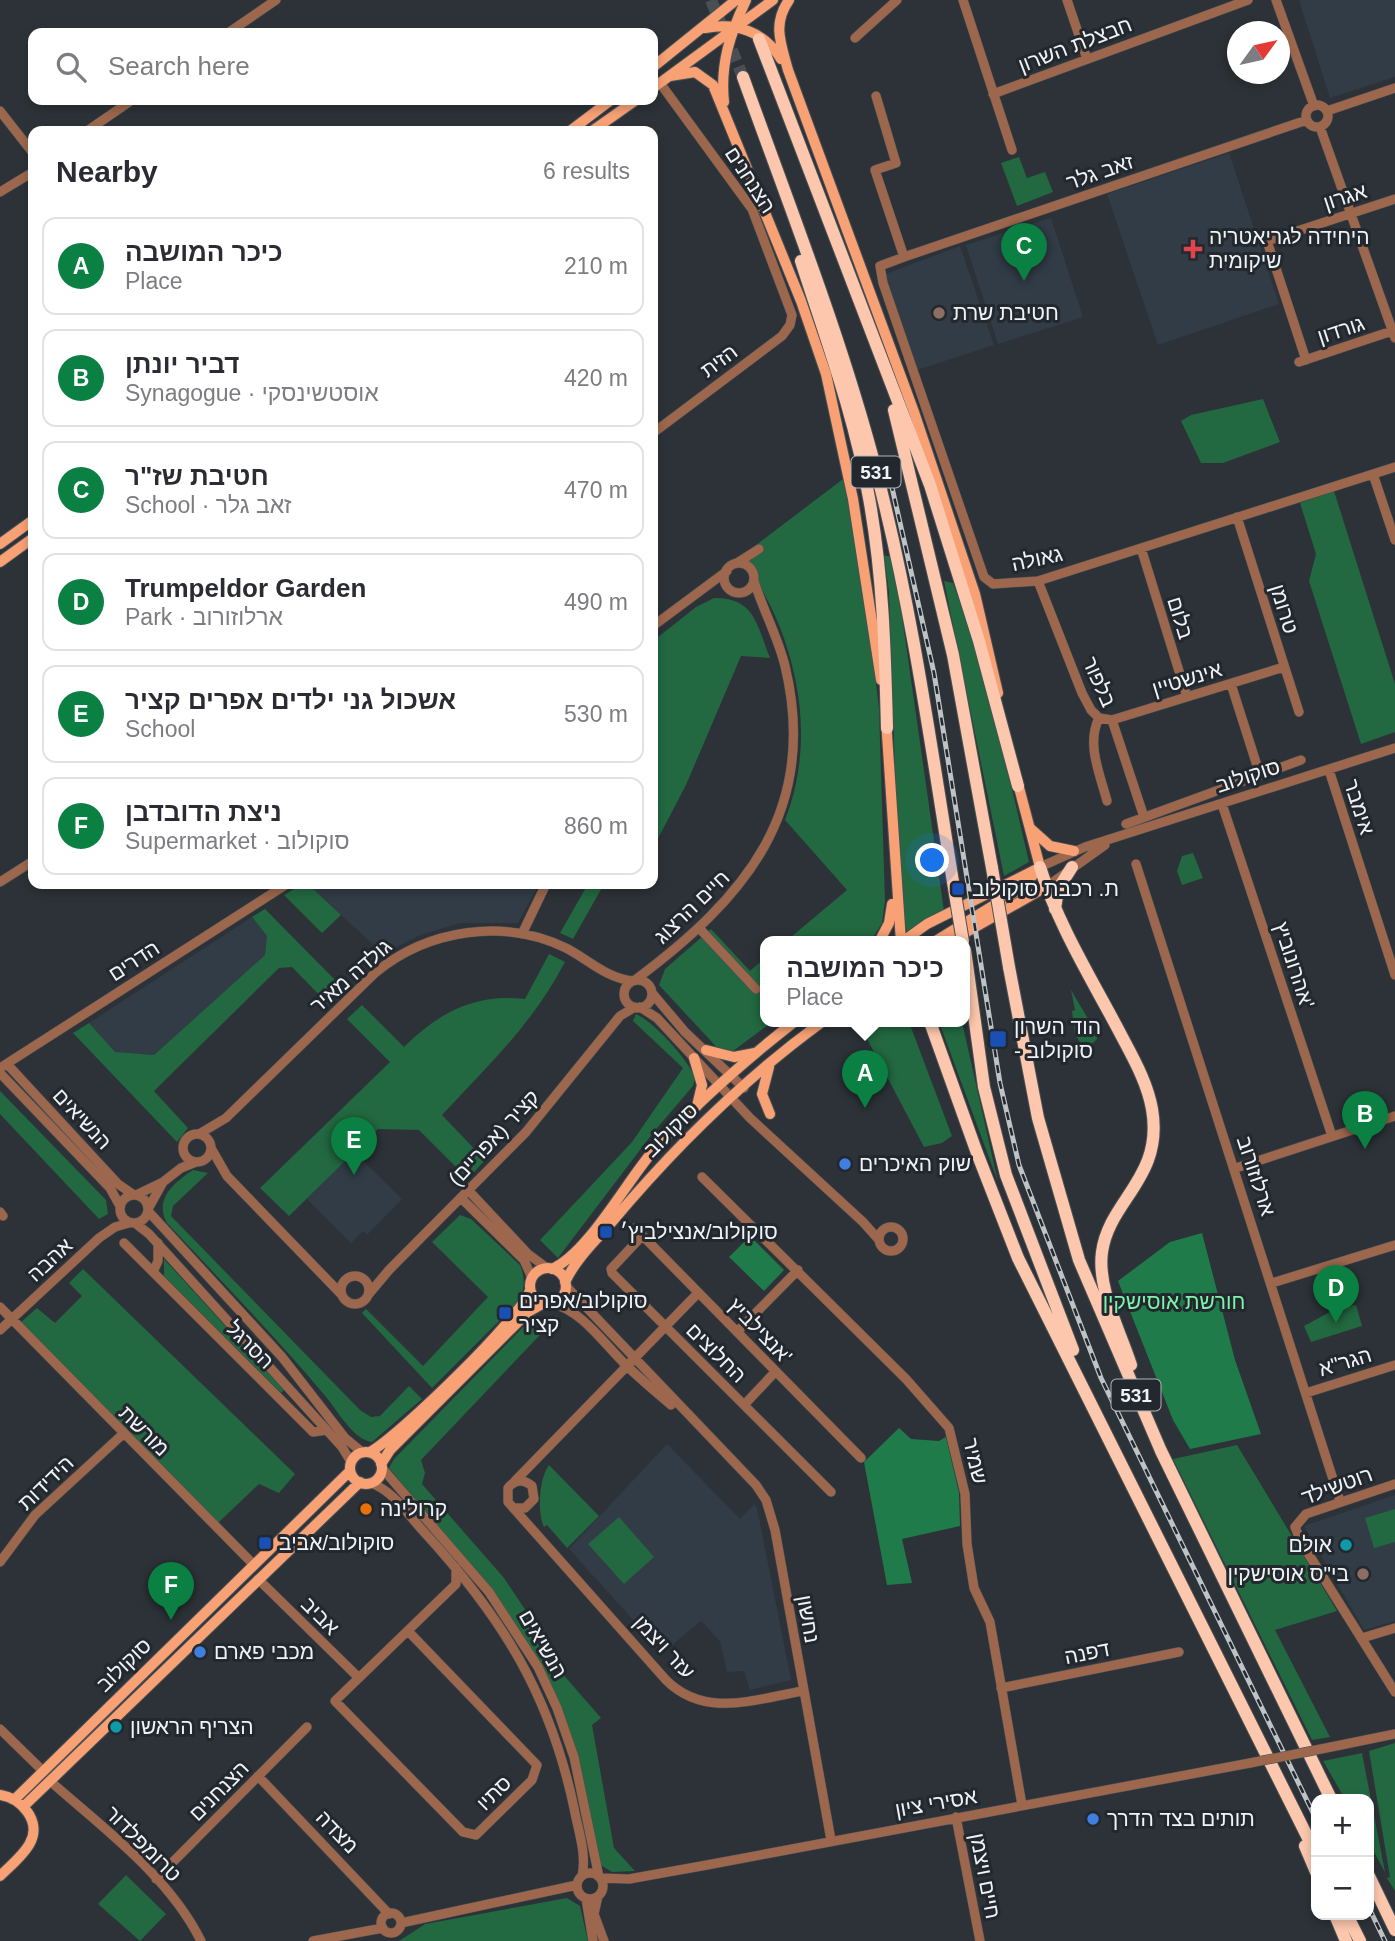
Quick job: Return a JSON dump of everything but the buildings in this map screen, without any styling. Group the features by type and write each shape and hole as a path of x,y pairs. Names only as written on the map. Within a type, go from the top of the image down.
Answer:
{"highway":[{"name":"531","path":"759,39 862,307 901,434 926,530 953,655 1038,1118 1061,1205 1093,1294 1154,1435 1329,1794"},
{"name":"531","path":"887,727 881,570 862,460 743,77 827,310 877,475 908,618 962,936"},
{"path":"862,307 930,485 979,641 1018,786"},
{"path":"1040,867 1055,909 1135,1062 1152,1108 1153,1138 1146,1166 1111,1227 1101,1261 1106,1289 1154,1435"},
{"path":"1055,909 1058,889 1072,867"},
{"name":"531","path":"970,979 984,1087 1006,1175 1060,1320 1125,1468 1311,1844"},
{"path":"932,1027 976,1153 1018,1258 1125,1468"},
{"path":"1264,1749 1311,1860"},
{"path":"1374,1873 1395,1911"},
{"path":"1374,1886 1395,1930"},
{"path":"1337,1920 1346,1941"},
{"path":"1349,1920 1360,1941"}],"main road":[{"path":"727,119 723,69 733,29 746,0"},
{"path":"658,84 773,0"},
{"path":"789,0 778,25 788,70 914,412 975,594 1018,786 1040,867 1022,888 943,936"},
{"path":"698,56 731,2"},
{"path":"658,63 731,2"},
{"path":"696,32 718,26 753,31 766,40 788,70"},
{"path":"670,76 695,72 706,77 713,85 801,301 826,374 861,545 887,727 895,887 900,936"},
{"path":"577,126 604,105"},
{"path":"599,126 629,105"},
{"path":"0,544 28,524"},
{"path":"0,562 28,542"},
{"path":"1029,825 1045,843 1074,851"},
{"name":"סוקולוב","path":"910,936 1040,867"},
{"path":"882,936 889,923 895,887"},
{"name":"סוקולוב","path":"960,936 1046,887"},
{"name":"סוקולוב","path":"549,1268 573,1254 648,1157 695,1108 788,1027"},
{"name":"סוקולוב","path":"565,1283 573,1266 627,1203 731,1099 816,1027"},
{"path":"706,1050 734,1057 757,1052"},
{"path":"694,1058 702,1085 695,1108"},
{"path":"770,1114 762,1094 771,1063"},
{"path":"549,1268 561,1275 565,1283 560,1298 532,1309 390,1450 382,1466 366,1452 494,1338 522,1308 537,1271 549,1268"},
{"path":"531,1284 536,1299 547,1303"},
{"name":"סוקולוב","path":"47,1776 366,1452"},
{"name":"סוקולוב","path":"20,1802 258,1578 365,1483 377,1479 382,1466"},
{"path":"350,1467 365,1483"},
{"path":"0,1795 20,1802 32,1819 30,1844 0,1876"}],"street":[{"path":"235,28 276,0"},
{"path":"855,38 897,0"},
{"path":"963,0 1012,150"},
{"path":"1067,0 1087,59"},
{"name":"חבצלת השרון","path":"993,94 1248,0"},
{"path":"1276,0 1314,106 1327,111 1395,88"},
{"name":"הצנחנים","path":"658,88 752,209 792,308"},
{"path":"876,96 896,163 875,170 904,257"},
{"path":"94,126 125,105"},
{"path":"1314,106 1307,111 1307,120 1312,126 1320,127 1327,121 1327,111"},
{"path":"0,111 28,147"},
{"name":"זאב גלר","path":"904,257 1307,120"},
{"path":"1320,127 1394,333"},
{"path":"0,192 28,175"},
{"name":"אגרון","path":"1302,361 1267,241 1395,199"},
{"name":"גאולה","path":"904,257 880,267 883,284 984,577 993,584 1038,581 1395,467"},
{"name":"הזית","path":"658,429 782,336 792,321 792,308"},
{"name":"גורדון","path":"1302,361 1394,333"},
{"path":"1373,474 1395,540"},
{"name":"טרומן","path":"1237,517 1299,712"},
{"name":"בלום","path":"1140,548 1187,697"},
{"name":"חיים הרצוג","path":"634,980 699,928 739,888 758,860 777,818 789,771 792,726 789,685 753,577 759,549 736,564"},
{"path":"658,622 736,564 746,565 753,577 749,589 736,592 713,589 697,594"},
{"path":"727,571 725,583 764,608"},
{"name":"בלפור","path":"1038,581 1083,693 1091,710 1099,718 1092,731 1107,801"},
{"name":"אינשטיין","path":"1099,718 1112,720 1284,667"},
{"path":"1231,684 1260,775"},
{"name":"בלפור","path":"1112,720 1144,817"},
{"name":"סוקולוב","path":"1040,867 1074,851 1395,748"},
{"path":"1126,824 1301,760"},
{"name":"אימבר","path":"1329,770 1395,975"},
{"name":"אהרונוביץ'","path":"1222,804 1332,1136"},
{"name":"סוקולוב","path":"1046,887 1113,840"},
{"path":"0,883 28,864"},
{"name":"ארלוזורוב","path":"1136,864 1236,1168 1340,1500"},
{"name":"הדרים","path":"2,1068 279,889"},
{"path":"522,934 544,889"},
{"path":"699,928 756,989"},
{"name":"גולדה מאיר","path":"199,1134 226,1118 359,987 399,955 428,942 458,934 486,931 522,934 565,948 607,974 634,980"},
{"path":"637,1007 648,1003 652,991 652,977 661,961"},
{"name":"גולדה מאיר","path":"607,974 624,996"},
{"path":"744,1088 685,1032 644,981 634,980 627,984 624,996 657,1018 731,1099 863,1222 878,1240"},
{"name":"קציר (אפריים)","path":"616,1021 624,996"},
{"name":"קציר (אפריים)","path":"368,1295 389,1270 547,1108 616,1021 637,1007"},
{"name":"הנשיאים","path":"2,1068 118,1184 135,1195"},
{"name":"הנשיאים","path":"2,1068 110,1188 120,1206"},
{"path":"1236,1168 1395,1116"},
{"name":"גולדה מאיר","path":"211,1147 226,1118"},
{"path":"172,1174 184,1151 187,1138 199,1134 209,1139 227,1176 345,1300 353,1305 362,1303 368,1295 369,1286 362,1278 335,1277 320,1271"},
{"path":"211,1147 208,1157 172,1174 163,1182 125,1198 120,1206 121,1214 158,1243 327,1430 350,1467"},
{"path":"184,1151 188,1158 227,1176"},
{"name":"שמיר","path":"702,1177 936,1409 949,1428 965,1494 967,1544 974,1588 990,1622 1022,1805"},
{"path":"132,1223 144,1219 163,1182"},
{"path":"135,1195 146,1202 148,1210 282,1357 345,1438 366,1452"},
{"path":"465,1195 528,1254 549,1268"},
{"path":"465,1195 524,1260 531,1284"},
{"name":"אהבה","path":"0,1329 99,1238 114,1227 132,1223"},
{"name":"אנצילביץ'","path":"635,1228 861,1458"},
{"name":"החלוצים","path":"642,1236 611,1269 612,1273 831,1492"},
{"name":"הסרגל","path":"124,1243 313,1432 327,1430"},
{"path":"153,1272 158,1261 158,1243"},
{"path":"1272,1283 1395,1245"},
{"name":"קציר (אפריים)","path":"362,1278 389,1270"},
{"path":"737,1332 798,1270"},
{"path":"341,1294 342,1283 349,1277"},
{"name":"נחשון","path":"565,1283 699,1428 756,1485 766,1500 775,1530 831,1840"},
{"path":"537,1462 531,1474 535,1494 531,1504 515,1508 506,1497 508,1488 537,1462 698,1293"},
{"name":"נחשון","path":"547,1303 565,1308 580,1320 627,1367 699,1428"},
{"name":"מורשת","path":"0,1307 10,1321 254,1565"},
{"name":"הגר\"א","path":"1306,1393 1395,1365"},
{"path":"744,1405 775,1372"},
{"name":"הידידות","path":"0,1562 35,1515 123,1434"},
{"name":"הנשיאים","path":"382,1466 489,1592 538,1667 557,1708 573,1757 600,1878"},
{"path":"515,1481 524,1481 532,1486"},
{"name":"הנשיאים","path":"365,1483 388,1493 470,1583 515,1648 547,1713 568,1782 583,1852 582,1876"},
{"name":"רוטשילד","path":"1362,1639 1301,1542 1295,1527 1300,1518 1340,1500 1395,1484"},
{"name":"עזר ויצמן","path":"531,1504 531,1519 538,1532"},
{"name":"עזר ויצמן","path":"515,1508 666,1680 682,1694 692,1700 720,1705 803,1691"},
{"path":"456,1568 456,1584"},
{"name":"אביב","path":"258,1578 359,1678"},
{"path":"359,1678 456,1584 470,1583"},
{"path":"1395,1628 1362,1639 1395,1692"},
{"name":"סתיו","path":"359,1678 335,1701 463,1832 476,1835 480,1832 532,1780 537,1765 408,1631"},
{"name":"דפנה","path":"1001,1688 1179,1652"},
{"name":"הצנחנים","path":"156,1879 307,1727"},
{"path":"0,1729 47,1776"},
{"name":"אסירי ציון","path":"600,1878 629,1879 1395,1734"},
{"name":"טרומפלדור","path":"47,1776 156,1879 186,1913 201,1941"},
{"name":"מצדה","path":"258,1776 389,1914"},
{"name":"חיים ויצמן","path":"956,1817 980,1941"},
{"path":"593,1941 586,1899 579,1894 577,1885 582,1876 593,1874 600,1878 600,1895 594,1914 604,1941"},
{"name":"אסירי ציון","path":"600,1895 629,1879"},
{"path":"313,1941 387,1934 396,1932 401,1923 577,1885"},
{"path":"586,1899 600,1895"},
{"path":"387,1934 382,1921 389,1914 398,1917 401,1923"}],"shaded area":[{"path":"1299,0 1395,0 1395,77 1330,98"},
{"name":"היחידה לגריאטריה שיקומית","path":"1229,153 1279,304 1158,345 1107,194"},
{"path":"1051,218 1083,317 998,344 966,245"},
{"name":"חטיבת שרת","path":"960,246 994,345 914,371 883,275"},
{"path":"313,889 536,889 518,923 461,923 420,935 383,954"},
{"path":"252,917 267,936 265,955 154,1055 115,1053 89,1023"},
{"path":"354,1152 402,1199 367,1235 363,1231 351,1243 307,1199"},
{"path":"667,1444 740,1519 754,1504 757,1508 791,1680 750,1690 744,1671 727,1672 720,1641 701,1621 671,1646 663,1637 654,1643 569,1549"},
{"name":"בי\"ס אוסישקין","path":"1395,1495 1395,1621 1364,1630 1304,1526"}],"green space":[{"path":"1019,157 1027,178 1045,172 1053,192 1017,206 1001,163"},
{"path":"1263,399 1280,442 1223,463 1201,463 1181,421 1191,415"},
{"path":"847,476 862,559 879,709 885,901 882,923 874,936 792,936 847,890 785,820 793,796 801,747 801,722 794,673 773,610 751,567 735,561"},
{"path":"1334,491 1395,684 1395,732 1361,744 1309,581 1316,554 1300,503"},
{"path":"884,556 891,556 900,602 944,911 907,933 899,890 889,592"},
{"path":"944,581 953,583 976,652 996,721 1029,862 1004,876"},
{"path":"714,598 738,602 752,616 770,658 741,656 686,785 658,838 658,637 696,607"},
{"path":"1193,853 1203,878 1182,885 1177,871 1182,856"},
{"path":"294,889 313,889 341,915 322,933 284,895"},
{"path":"585,889 601,889 573,939 560,933"},
{"path":"265,909 344,989 329,1005 292,967 279,968 154,1091 188,1128 177,1142 73,1033 89,1023 115,1052 154,1055 265,955 267,936 252,917"},
{"path":"711,929 750,971 760,962 760,1027 765,1027 729,1054 722,1053 659,985 665,969"},
{"path":"549,954 565,962 553,984 509,1043 442,1115 485,1160 468,1179 419,1130 378,1129 289,1216 260,1188 390,1062 347,1019 362,1005 404,1047 430,1024 458,1008 490,999 525,999"},
{"path":"1071,990 1097,1034 1097,1039 1090,1046 1082,1046 1075,1034 1072,1011 1075,1010"},
{"path":"636,1014 661,1033 678,1052 695,1078 693,1086 652,1134 558,1258 540,1240 632,1142 683,1068 633,1021"},
{"path":"866,1027 911,1027 952,1136 942,1143 924,1147 865,1035"},
{"path":"941,1027 963,1027 998,1182"},
{"path":"0,1091 106,1200 108,1214 99,1219 0,1114"},
{"path":"193,1170 208,1173 173,1206 171,1216 360,1410 371,1417 380,1416 409,1386 422,1399 372,1442 353,1431 288,1353 167,1223 164,1200 173,1186"},
{"path":"460,1215 471,1219 520,1265 523,1288 519,1301 432,1388 362,1313 366,1309 423,1366 488,1297 432,1242"},
{"name":"חורשת אוסישקין","path":"1202,1233 1235,1360 1261,1434 1190,1449 1173,1420 1118,1281 1170,1242"},
{"path":"750,1236 784,1270 764,1291 729,1257"},
{"path":"164,1259 284,1390 281,1393 164,1276"},
{"path":"83,1269 295,1474 279,1493 259,1484 218,1523 20,1323 37,1308 55,1323 82,1296 69,1283"},
{"path":"1356,1305 1362,1326 1311,1342 1304,1326 1339,1307"},
{"path":"558,1316 421,1460 425,1473 422,1484 504,1578 565,1669 561,1672 601,1718 592,1725 614,1848 635,1871 612,1872 599,1864 586,1797 534,1654 494,1593 389,1468 394,1459 529,1321"},
{"path":"899,1428 911,1439 939,1441 946,1437 959,1493 960,1526 902,1539 912,1583 887,1585 864,1462"},
{"path":"1237,1445 1337,1611 1275,1630 1330,1737 1312,1740 1173,1459"},
{"path":"549,1465 599,1516 567,1548 547,1525 544,1527 542,1521 541,1487"},
{"path":"1395,1509 1395,1542 1374,1548 1365,1518"},
{"path":"619,1517 654,1557 624,1584 588,1544"},
{"path":"1395,1743 1395,1891 1387,1878 1390,1877 1369,1751"},
{"path":"1362,1753 1370,1794 1342,1794 1323,1761"},
{"path":"1374,1815 1385,1872 1374,1852"},
{"path":"126,1875 166,1914 140,1941 98,1904"},
{"path":"567,1898 580,1906 588,1941 399,1941 425,1924"}],"tunnel":[{"path":"711,0 743,77"}],"railway":[{"path":"891,483 934,673 1000,1083 1019,1165 1101,1378 1311,1809"},
{"path":"1374,1918 1385,1941"}],"place":[{"name":"היחידה לגריאטריה שיקומית","path":"1193,249"},
{"name":"חטיבת שז\"ר","path":"1024,281"},
{"name":"חטיבת שרת","path":"939,313"},
{"name":"ת. רכבת סוקולוב","path":"958,889"},
{"name":"הוד השרון - סוקולוב","path":"998,1039"},
{"name":"כיכר המושבה","path":"865,1108"},
{"name":"דביר יונתן","path":"1365,1149"},
{"name":"שוק האיכרים","path":"845,1164"},
{"name":"אשכול גני ילדים אפרים קציר","path":"354,1175"},
{"name":"סוקולוב/אנצילביץ׳","path":"606,1232"},
{"name":"סוקולוב/אפרים קציר","path":"505,1313"},
{"name":"Trumpeldor Garden","path":"1336,1323"},
{"name":"קרולינה","path":"366,1509"},
{"name":"סוקולוב/אביב","path":"265,1543"},
{"name":"אולם","path":"1346,1545"},
{"name":"בי\"ס אוסישקין","path":"1363,1574"},
{"name":"ניצת הדובדבן","path":"171,1620"},
{"name":"מכבי פארם","path":"200,1652"},
{"name":"הצריף הראשון","path":"116,1727"},
{"name":"תותים בצד הדרך","path":"1093,1819"}]}
